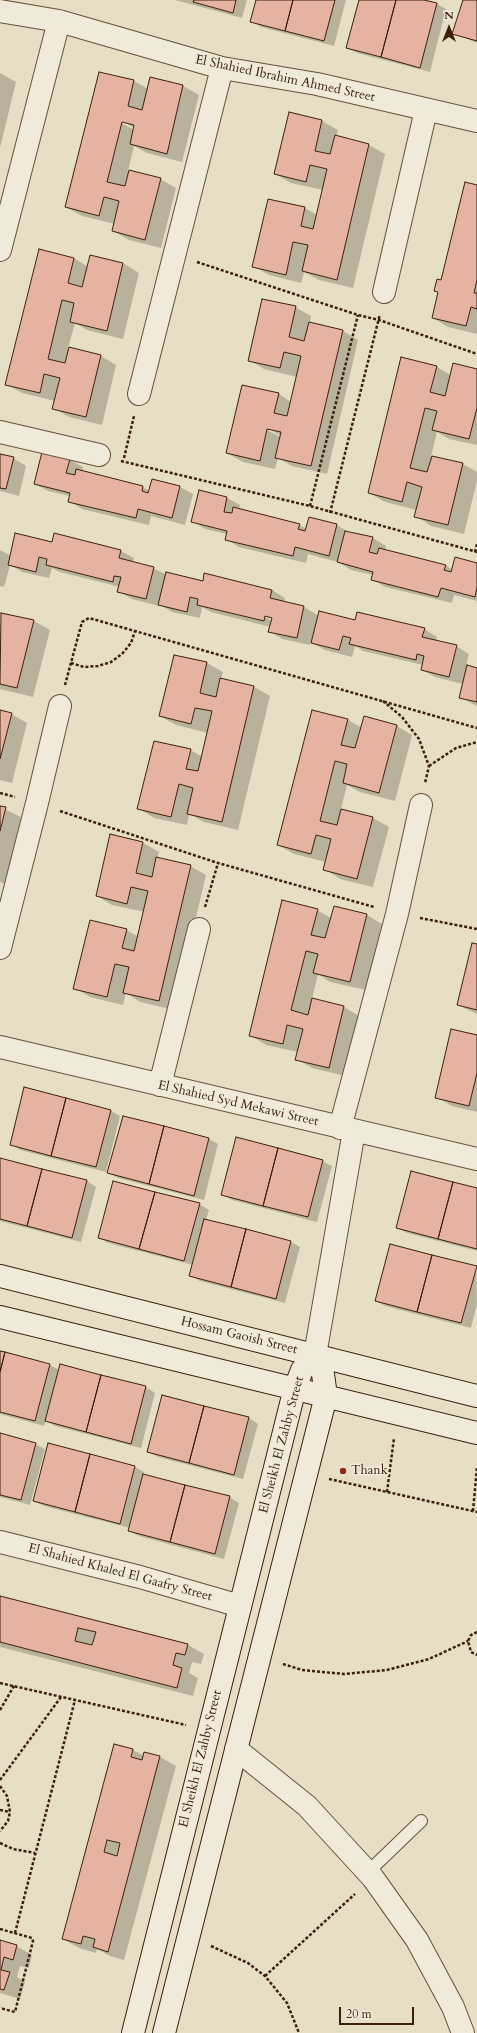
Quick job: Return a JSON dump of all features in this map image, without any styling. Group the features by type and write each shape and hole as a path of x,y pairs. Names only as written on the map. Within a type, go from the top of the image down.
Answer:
{"street":[{"name":"El Shahied Ibrahim Ahmed Street","path":"0,12 59,21 222,68 317,84 477,121"},
{"path":"0,250 59,21"},
{"path":"139,394 222,68"},
{"path":"384,292 426,110"},
{"path":"0,432 99,455"},
{"path":"0,948 60,706"},
{"path":"315,1355 347,1130 421,805"},
{"path":"160,1085 199,929"},
{"name":"El Shahied Syd Mekawi Street","path":"0,1047 347,1130 477,1159"},
{"name":"Hossam Gaoish Street","path":"0,1276 477,1396"},
{"path":"0,1317 477,1433"},
{"name":"El Sheikh El Zahby Street","path":"133,2033 295,1388 302,1370 315,1355 323,1374 326,1396 164,2033"},
{"name":"El Shahied Khaled El Gaafry Street","path":"0,1542 140,1577 240,1606"},
{"path":"236,1749 307,1806 371,1875 417,1940 453,2007 464,2033"}],"lane":[{"path":"371,1875 421,1821"}],"path":[{"path":"174,254 358,315 379,320 477,354"},
{"path":"330,513 379,320 384,292"},
{"path":"310,506 358,315"},
{"path":"123,462 139,394"},
{"path":"99,455 310,506 330,513 476,552 477,544"},
{"path":"60,706 82,622 89,618 477,728"},
{"path":"71,663 84,667 98,666 111,662 122,654 131,643 135,631"},
{"path":"381,700 402,717 419,739 429,766 421,805"},
{"path":"429,766 456,748 477,742"},
{"path":"0,793 37,803 218,863 397,914 477,929"},
{"path":"199,929 218,863"},
{"path":"387,1492 397,1413"},
{"path":"473,1512 477,1467"},
{"path":"307,1474 477,1512"},
{"path":"260,1657 302,1670 344,1674 380,1671 429,1659 468,1641 471,1635 477,1632"},
{"path":"468,1641 471,1652 477,1655"},
{"path":"0,1683 208,1730"},
{"path":"0,1710 14,1686"},
{"path":"0,1780 61,1697"},
{"path":"15,1933 75,1700"},
{"path":"0,1786 7,1796 10,1812 8,1821 0,1831"},
{"path":"0,1810 10,1812"},
{"path":"0,1843 13,1849 35,1853"},
{"path":"265,1976 371,1875"},
{"path":"0,1929 32,1938 33,1941 15,2012 0,2008"},
{"path":"188,1935 248,1963 265,1976 287,2003 300,2033"}],"building":[{"path":"194,0 236,0 233,13 193,2"},
{"path":"256,0 293,0 285,31 250,22"},
{"path":"293,0 335,0 324,41 285,31"},
{"path":"359,0 396,0 381,57 346,48"},
{"path":"396,0 424,0 437,3 420,68 381,57"},
{"path":"463,0 477,0 477,41 452,34"},
{"path":"99,72 134,80 128,106 142,110 150,77 183,85 167,154 130,144 134,125 122,122 107,182 125,186 129,170 161,178 145,240 112,231 119,201 104,197 99,216 65,207"},
{"path":"289,112 322,120 315,151 330,154 335,135 369,144 337,280 302,271 308,245 293,242 286,275 252,267 268,199 305,207 301,226 313,229 327,169 310,165 306,182 274,174"},
{"path":"465,182 477,185 477,280 474,293 477,293 477,309 471,307 466,326 432,318 438,292 434,291 437,279 441,280"},
{"path":"39,249 74,258 68,283 82,287 90,255 123,263 107,331 70,322 74,303 62,300 48,359 65,363 69,347 101,355 86,417 52,409 60,378 44,374 40,393 5,385"},
{"path":"262,299 296,306 289,337 304,341 309,322 343,330 311,466 275,458 281,432 267,429 260,461 226,453 242,385 279,393 274,413 287,416 301,356 284,352 280,368 248,361"},
{"path":"401,357 437,366 430,392 445,396 453,363 477,369 477,408 469,439 432,430 437,411 425,408 410,468 427,472 432,456 463,463 448,525 414,517 422,487 407,482 402,502 368,493"},
{"path":"42,452 70,459 66,473 75,475 76,469 143,486 142,491 148,493 152,479 180,486 172,518 138,509 136,518 68,502 70,493 34,484"},
{"path":"0,454 14,457 6,489 0,488"},
{"path":"199,490 227,497 224,512 232,513 233,507 300,524 298,529 305,531 309,517 337,524 329,556 295,547 293,556 225,540 227,531 191,522"},
{"path":"345,531 373,537 369,552 377,554 379,548 446,565 444,570 451,572 455,557 477,563 477,587 475,597 441,588 438,597 371,580 373,572 337,562"},
{"path":"15,533 52,542 54,533 121,550 119,558 154,567 146,599 117,592 121,577 114,576 113,582 46,565 47,559 39,557 36,572 8,565"},
{"path":"166,572 203,581 204,573 272,590 270,598 304,606 297,638 268,632 272,618 265,616 264,621 197,605 198,599 190,597 187,612 158,605"},
{"path":"319,611 355,620 357,612 425,628 422,637 457,645 449,677 421,670 424,656 417,654 416,660 349,644 351,638 343,636 339,650 311,643"},
{"path":"1,613 34,620 17,688 0,684"},
{"path":"174,655 207,662 200,693 216,697 220,678 254,686 222,822 187,814 193,788 179,784 171,817 137,809 154,741 191,749 186,769 198,771 212,711 195,708 191,724 159,716"},
{"path":"467,665 477,668 477,702 459,698"},
{"path":"0,710 12,713 0,759"},
{"path":"312,710 348,719 341,745 355,748 364,716 397,725 379,793 343,783 347,764 335,761 320,821 337,825 341,809 373,817 357,879 323,870 331,839 316,835 311,854 277,845"},
{"path":"0,806 6,807 0,831"},
{"path":"110,834 143,842 136,873 152,877 156,857 191,865 159,1001 123,993 129,967 115,964 107,997 73,989 90,920 127,929 122,948 134,951 148,891 131,887 127,904 96,896"},
{"path":"282,900 318,909 311,935 325,938 334,906 367,914 350,982 313,973 318,954 306,951 291,1010 308,1015 312,998 344,1006 329,1068 295,1060 303,1029 287,1025 283,1044 249,1036"},
{"path":"472,943 477,944 477,1010 457,1005"},
{"path":"451,1029 477,1035 477,1073 469,1106 435,1098"},
{"path":"24,1087 66,1098 51,1156 10,1145"},
{"path":"66,1098 111,1110 96,1167 51,1156"},
{"path":"123,1116 164,1126 149,1184 107,1173"},
{"path":"164,1126 209,1138 194,1196 149,1184"},
{"path":"236,1137 278,1148 263,1206 221,1195"},
{"path":"278,1148 323,1160 308,1217 263,1206"},
{"path":"0,1158 42,1169 27,1226 0,1219"},
{"path":"42,1169 87,1180 72,1238 27,1226"},
{"path":"411,1171 453,1182 438,1239 396,1228"},
{"path":"113,1181 155,1192 139,1249 98,1238"},
{"path":"453,1182 477,1188 477,1249 438,1239"},
{"path":"155,1192 200,1203 184,1261 139,1249"},
{"path":"204,1219 246,1229 231,1287 189,1276"},
{"path":"246,1229 291,1241 276,1299 231,1287"},
{"path":"390,1244 432,1255 417,1312 375,1301"},
{"path":"432,1255 477,1266 461,1323 417,1312"},
{"path":"0,1351 5,1352 0,1372"},
{"path":"5,1352 50,1364 35,1421 0,1412 0,1372"},
{"path":"60,1364 101,1375 86,1432 45,1421"},
{"path":"101,1375 146,1386 131,1444 86,1432"},
{"path":"162,1395 204,1406 189,1463 147,1452"},
{"path":"204,1406 249,1417 234,1475 189,1463"},
{"path":"0,1433 36,1443 21,1500 0,1495"},
{"path":"48,1443 90,1454 75,1512 33,1501"},
{"path":"90,1454 135,1466 120,1524 75,1512"},
{"path":"143,1474 185,1485 170,1542 128,1531"},
{"path":"185,1485 230,1496 215,1554 170,1542"},
{"path":"0,1596 188,1644 185,1655 176,1653 173,1665 182,1668 177,1688 0,1642","holes":["78,1628 96,1632 92,1645 75,1641"]},
{"path":"114,1744 133,1749 131,1757 142,1760 144,1752 160,1756 108,1952 93,1947 95,1939 83,1936 81,1944 62,1939","holes":["107,1840 120,1843 117,1856 104,1852"]},
{"path":"0,1940 17,1945 13,1960 4,1957 1,1970 10,1972 4,1990 0,1989"}],"place":[{"name":"Thank","path":"343,1471"}]}
